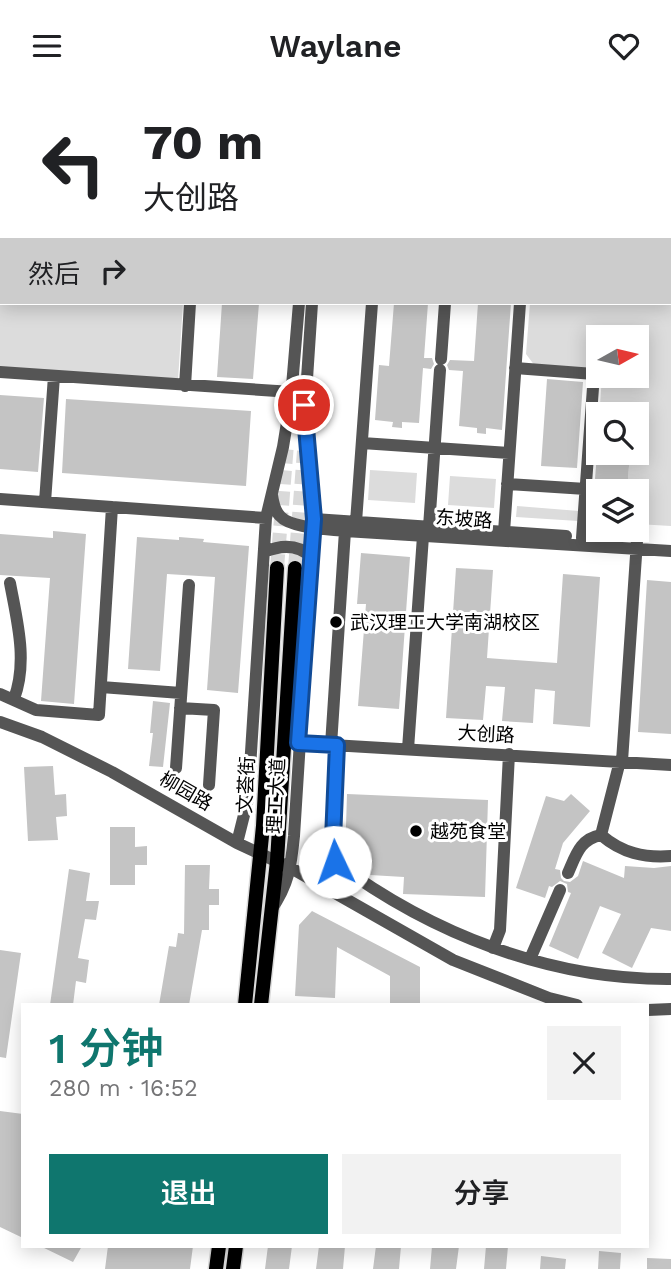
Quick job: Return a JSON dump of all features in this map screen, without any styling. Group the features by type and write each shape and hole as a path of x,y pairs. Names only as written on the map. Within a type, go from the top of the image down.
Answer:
{"main road":[{"name":"文荟街","path":"245,1003 260,854 277,568"},
{"name":"文荟街","path":"261,1003 276,861 295,568"},
{"path":"216,1269 219,1248"},
{"path":"233,1269 236,1248"}],"street":[{"path":"185,386 190,305"},
{"name":"理工大道","path":"237,843 248,799 266,518 283,447 292,392 299,305"},
{"name":"理工大道","path":"271,910 286,886 291,868 313,523 304,424 312,305"},
{"path":"356,522 372,305"},
{"path":"408,749 445,305"},
{"path":"503,532 520,305"},
{"path":"515,368 594,374 587,479"},
{"path":"0,372 292,392"},
{"path":"45,502 54,376"},
{"path":"362,443 509,453"},
{"path":"507,484 586,489 582,537"},
{"name":"东坡路","path":"272,495 276,511 292,523 356,522 426,531 637,545 671,543"},
{"path":"0,499 266,518"},
{"path":"0,694 36,710 99,715 112,507"},
{"name":"东坡路","path":"313,523 345,531 503,532 582,537 671,551"},
{"path":"345,531 334,745 335,862 359,880 420,914 468,939 493,948 569,970 605,977 671,979"},
{"path":"601,835 621,761 637,545"},
{"path":"264,552 289,547 300,549 311,557"},
{"path":"10,583 22,646 19,686 14,699"},
{"path":"176,768 189,585"},
{"path":"101,687 181,693"},
{"path":"180,708 214,710 209,785"},
{"name":"柳园路","path":"0,722 42,737 112,772 237,843 291,868 453,960 549,998 569,1003"},
{"name":"大创路","path":"298,743 671,765"},
{"path":"493,948 500,930 509,754"},
{"path":"601,835 630,853 671,856"},
{"path":"568,873 583,843 601,835"},
{"path":"530,959 561,890"},
{"path":"649,1010 671,1009"}],"shaded area":[{"path":"0,305 183,305 178,380 0,367"},
{"path":"530,305 671,305 671,526 649,525 649,479 628,479 629,465 649,465 649,402 600,402 601,389 649,389 649,325 586,325 586,369 535,366 526,354"},
{"path":"370,470 417,473 415,503 368,500"},
{"path":"450,476 496,479 494,508 448,505"},
{"path":"517,506 579,511 578,521 516,517"}],"building":[{"path":"222,305 259,305 253,379 217,377"},
{"path":"394,305 428,305 424,358 432,358 434,364 431,369 423,368 419,423 402,422 402,428 392,427 393,422 375,420 379,365 389,366"},
{"path":"478,305 511,305 502,430 486,428 486,434 477,433 477,428 459,426 463,371 449,370 447,365 450,360 474,361"},
{"path":"547,379 583,382 577,468 541,466"},
{"path":"0,395 44,398 38,472 0,469"},
{"path":"66,399 251,411 246,486 62,473"},
{"path":"596,465 629,465 628,479 595,479"},
{"path":"53,531 86,534 74,704 41,701 50,578 0,575 0,534 53,538"},
{"path":"137,537 204,539 203,542 249,546 238,693 207,690 215,577 167,574 160,671 128,669"},
{"path":"361,553 410,557 399,709 358,706 366,604 357,604"},
{"path":"456,568 493,570 487,658 557,663 563,574 600,577 590,727 553,724 555,691 535,689 533,723 502,721 505,687 486,686 483,720 446,718"},
{"path":"647,580 671,582 671,734 638,732"},
{"path":"153,701 170,703 163,767 149,766"},
{"path":"53,766 55,795 66,794 67,816 56,817 58,840 28,841 24,767"},
{"name":"越苑食堂","path":"347,794 488,800 485,897 403,894 404,877 370,875 370,862 349,861 345,858"},
{"path":"571,794 590,811 563,843 555,869 560,870 564,881 570,882 578,876 583,861 624,878 625,866 671,866 671,931 651,928 632,968 602,953 621,914 600,906 578,959 549,946 571,893 568,892 567,884 560,881 552,887 549,886 545,898 516,888 546,796 564,801"},
{"path":"110,827 135,827 135,847 147,846 147,865 135,865 135,885 110,885"},
{"path":"185,865 210,865 209,889 219,889 219,905 209,905 209,930 202,930 189,1003 159,1003 169,946 176,947 178,933 184,934"},
{"path":"69,869 90,873 86,901 99,901 96,920 85,919 78,958 89,960 86,983 76,981 73,1003 50,1003"},
{"path":"312,911 420,967 420,1003 390,1003 390,976 337,947 335,998 295,996 299,925"},
{"path":"0,950 21,953 6,1058 0,1057"},
{"path":"0,1111 21,1114 21,1237 0,1227"},
{"path":"44,1248 81,1248 73,1262"},
{"path":"108,1248 193,1248 190,1269 105,1269"},
{"path":"268,1248 292,1248 289,1269 265,1269"},
{"path":"319,1248 345,1248 343,1269 316,1269"},
{"path":"376,1248 401,1248 399,1269 373,1269"},
{"path":"432,1248 459,1248 456,1269 430,1269"},
{"path":"486,1248 508,1248 506,1269 484,1269"},
{"path":"599,1251 621,1253 620,1269 598,1269"},
{"path":"541,1256 566,1259 565,1269 540,1269"},
{"path":"647,1258 671,1259 671,1269 647,1269"}],"tunnel":[{"path":"277,568 287,444"},
{"path":"295,568 304,451"}],"place":[{"name":"武汉理工大学南湖校区","path":"336,622"},
{"name":"越苑食堂","path":"416,831"}],"route":[{"path":"304,405 314,519 298,743 337,745 333,839 335,862"}]}
